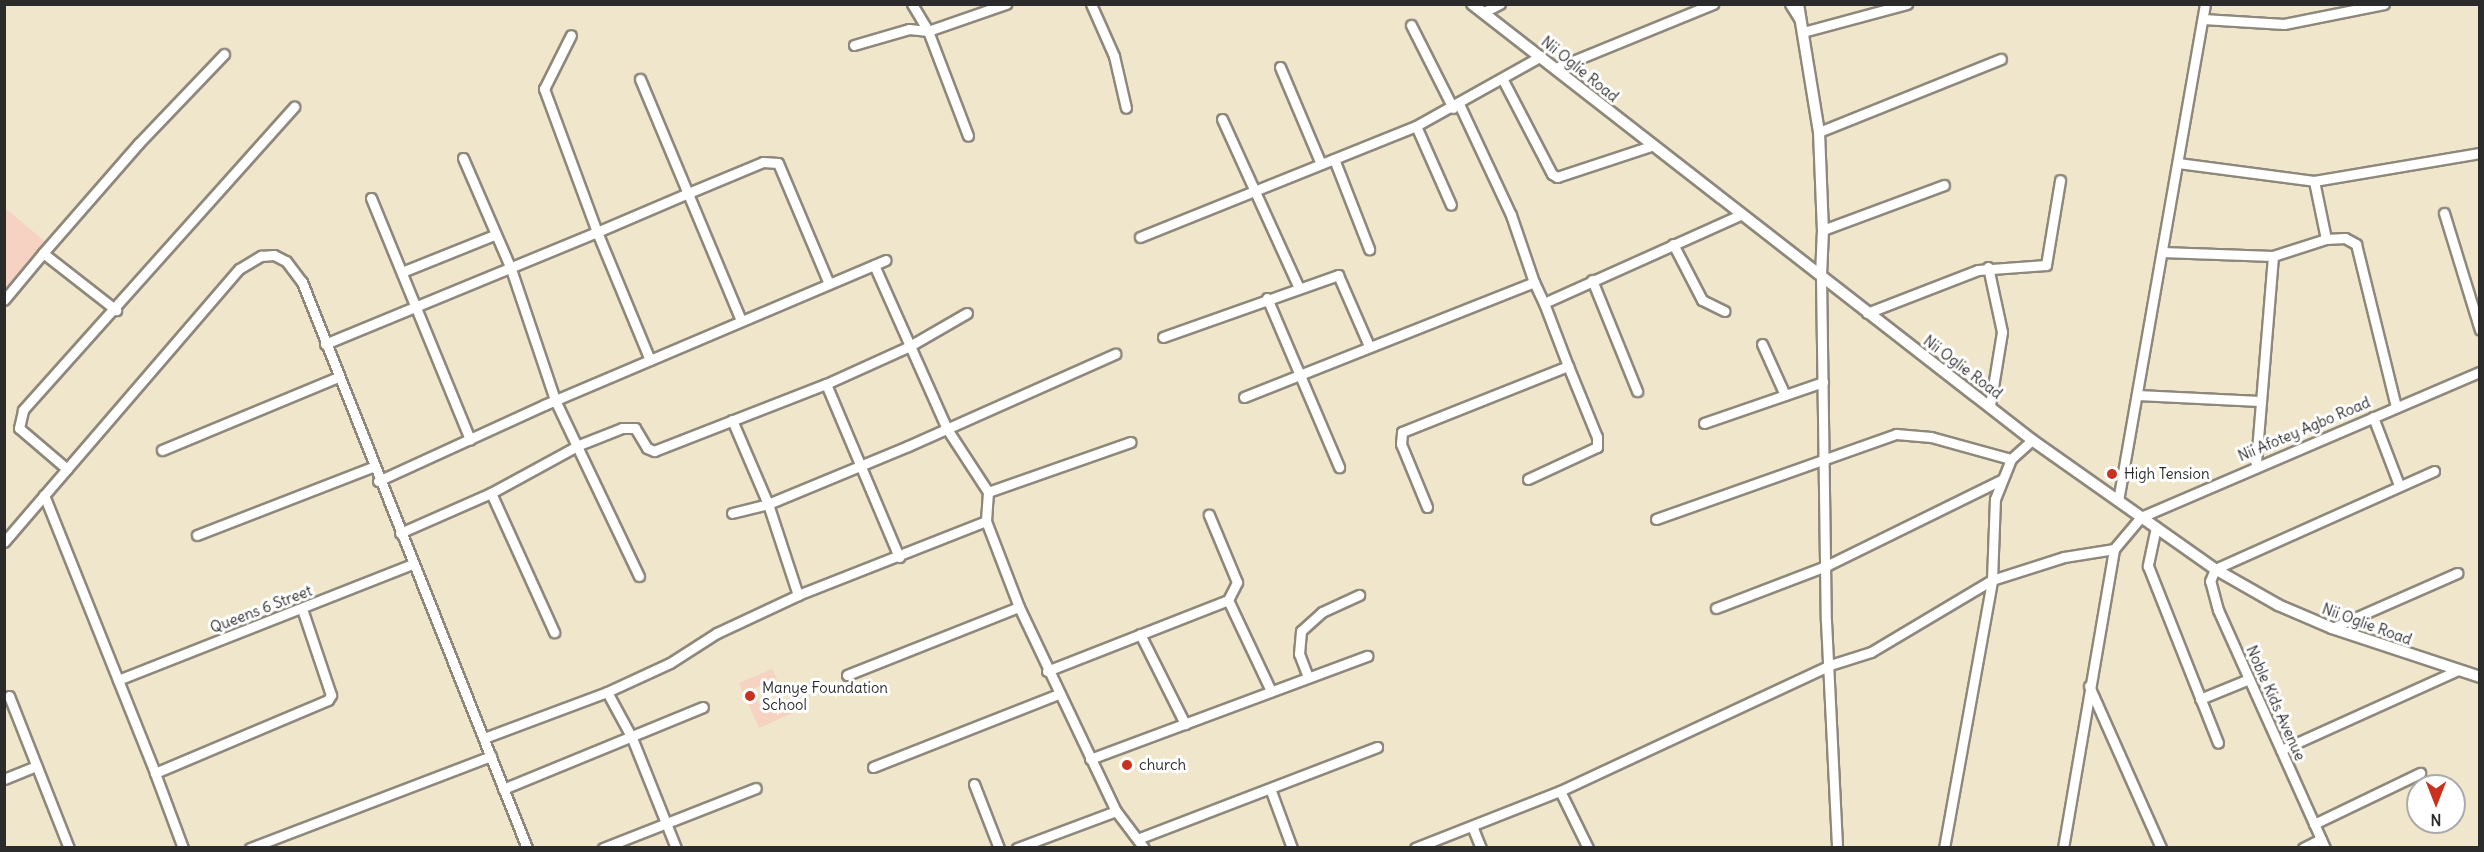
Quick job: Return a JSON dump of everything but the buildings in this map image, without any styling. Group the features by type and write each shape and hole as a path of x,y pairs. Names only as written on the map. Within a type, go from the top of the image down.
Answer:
{"street":[{"path":"912,4 928,31 968,136"},
{"path":"854,45 909,29 928,31 1006,4"},
{"path":"1091,4 1114,56 1126,108"},
{"name":"Nii Oglie Road","path":"1472,4 1651,146 1990,405 2032,440 2215,569 2278,604 2332,628 2456,671 2480,677"},
{"path":"1484,12 1500,4"},
{"path":"1556,69 1713,4"},
{"path":"1790,4 1802,28"},
{"path":"1798,4 1819,132 1823,230 1821,275 1826,566 1838,848"},
{"path":"1802,28 1907,4"},
{"path":"2118,501 2205,4"},
{"path":"2203,20 2284,24 2384,4"},
{"path":"1411,25 1456,106 1511,215 1534,282 1597,437 1597,447 1528,479"},
{"path":"572,35 544,89 597,232 650,360"},
{"path":"4,300 139,143 224,54"},
{"path":"1140,237 1416,126 1503,80 1540,56"},
{"path":"1819,132 2001,59"},
{"path":"1280,67 1321,164"},
{"path":"640,79 686,194 741,321"},
{"path":"1503,80 1552,174 1557,177 1651,146"},
{"path":"67,469 19,428 19,417 294,107"},
{"path":"1222,118 1257,190 1298,286"},
{"path":"1416,126 1451,205"},
{"path":"2178,163 2314,181 2480,153"},
{"path":"462,158 494,235 511,269 555,400 579,445 639,576"},
{"path":"1334,159 1370,249"},
{"path":"325,344 511,269 763,162 778,163 829,284"},
{"path":"1867,313 1988,267 2046,265 2060,180"},
{"path":"2314,181 2326,239"},
{"path":"1823,230 1944,185"},
{"path":"371,198 418,307 441,375 470,439"},
{"path":"2444,213 2480,330"},
{"path":"1544,303 1740,215"},
{"path":"402,272 494,235"},
{"path":"2162,252 2273,256 2326,239 2345,238 2356,244 2396,407"},
{"path":"1673,244 1702,300 1725,311"},
{"path":"43,253 116,310"},
{"path":"4,542 249,261 274,255 294,271 527,848"},
{"path":"2256,465 2273,256"},
{"path":"378,481 555,400 886,260"},
{"path":"874,265 908,347 947,429 988,492 986,521 1019,607 1047,671 1116,811 1140,838 1144,848"},
{"path":"1988,267 2002,332 1990,405"},
{"path":"1163,337 1298,286 1338,275 1369,346"},
{"path":"1592,280 1637,391"},
{"path":"1244,397 1297,374 1534,282"},
{"path":"1267,298 1338,467"},
{"path":"400,533 491,493 579,445 628,426 635,428 647,448 654,451 826,384 908,347 967,313"},
{"path":"1762,344 1785,395"},
{"path":"732,513 768,504 947,429 1115,354"},
{"path":"1427,507 1401,444 1402,432 1568,366"},
{"path":"2477,373 2480,385"},
{"name":"Nii Afotey Agbo Road","path":"2141,517 2256,465 2477,373"},
{"path":"162,450 338,377"},
{"path":"1704,423 1823,382"},
{"path":"826,384 898,556"},
{"path":"2137,395 2260,401"},
{"path":"2373,417 2399,485"},
{"path":"732,420 768,504 798,595"},
{"path":"1656,519 1825,458 1908,433 2011,459"},
{"path":"1944,848 1992,580 1995,500 2011,459 2032,440"},
{"path":"988,492 1131,442"},
{"path":"197,535 372,467"},
{"path":"2215,569 2434,471"},
{"path":"1716,608 1826,566 2001,480"},
{"path":"491,493 554,632"},
{"path":"44,495 183,848"},
{"path":"1047,671 1228,600 1237,582 1209,515"},
{"path":"2063,848 2114,549 2141,517"},
{"path":"484,738 607,692 670,663 717,633 798,595 986,521"},
{"path":"2156,527 2148,566 2218,743"},
{"path":"1415,848 1560,791 1830,665 1871,652 1992,580 2064,557 2114,549"},
{"name":"Queens 6 Street","path":"118,680 413,564"},
{"name":"Noble Kids Avenue","path":"2215,569 2210,580 2212,594 2323,843"},
{"path":"2332,628 2457,573"},
{"path":"1308,677 1299,654 1300,631 1322,612 1359,595"},
{"path":"1228,600 1271,691"},
{"path":"847,675 1019,607"},
{"path":"155,773 328,699 332,689 302,609"},
{"path":"1140,634 1185,724"},
{"path":"1090,759 1367,656"},
{"path":"2281,750 2456,671"},
{"path":"2200,699 2249,679"},
{"path":"2089,686 2162,848"},
{"path":"607,692 632,738 676,848"},
{"path":"873,766 1058,694"},
{"path":"9,696 69,848"},
{"path":"504,789 703,707"},
{"path":"1140,838 1271,791 1377,747"},
{"path":"250,848 491,756"},
{"path":"4,779 36,766"},
{"path":"2314,824 2420,773"},
{"path":"974,784 999,848"},
{"path":"603,848 756,788"},
{"path":"1271,791 1292,848"},
{"path":"1560,791 1588,848"},
{"path":"1017,848 1116,811"},
{"path":"1472,826 1481,848"},
{"path":"2303,848 2323,843"}],"shaded area":[{"path":"5,208 48,244 5,297"},
{"name":"Manye Foundation School","path":"772,669 777,679 753,689 763,713 788,703 793,713 759,728 739,683"}],"place":[{"name":"High Tension","path":"2112,474"},
{"name":"Manye Foundation School","path":"750,696"},
{"name":"church","path":"1127,765"}]}
